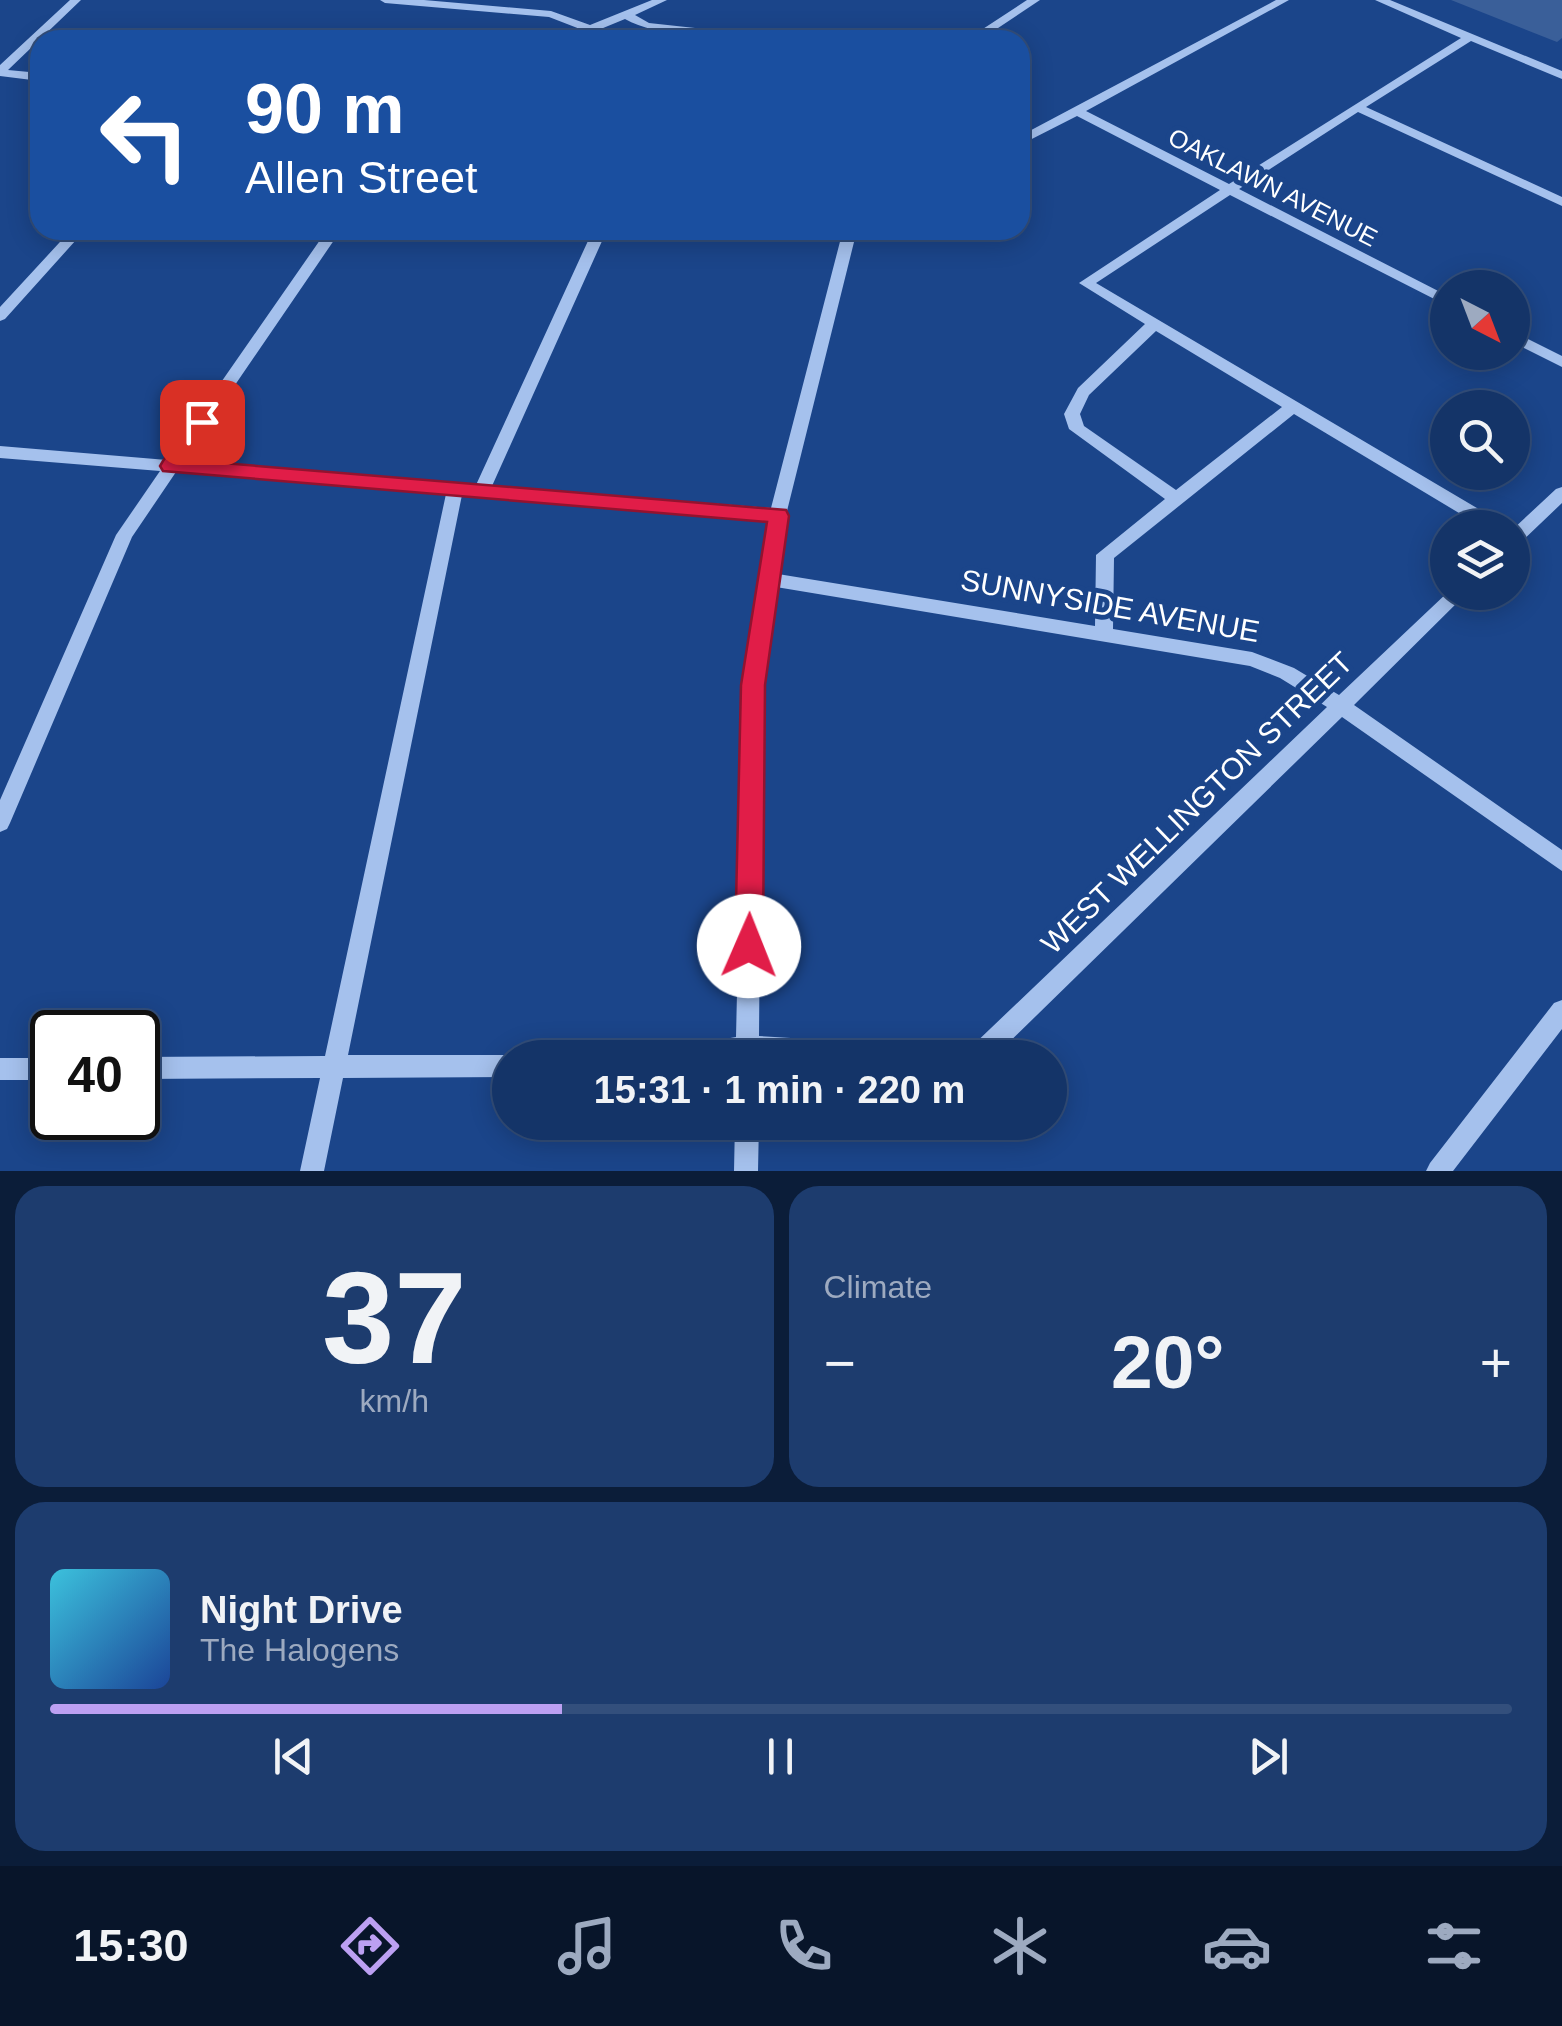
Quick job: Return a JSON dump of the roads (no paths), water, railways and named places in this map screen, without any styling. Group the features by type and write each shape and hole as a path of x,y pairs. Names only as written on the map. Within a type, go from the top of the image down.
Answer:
{"street":[{"path":"44,30 76,0"},
{"path":"386,0 551,14 590,30 662,0"},
{"path":"988,30 1034,0"},
{"path":"1030,136 1284,0"},
{"path":"1380,0 1562,75"},
{"path":"626,15 646,26 684,30"},
{"path":"1468,510 1086,283 1470,37"},
{"path":"0,72 30,44"},
{"path":"0,72 30,76"},
{"path":"1357,107 1562,202"},
{"name":"OAKLAWN AVENUE","path":"1078,111 1430,293"},
{"path":"0,316 69,240"},
{"path":"0,823 124,535 327,240"},
{"path":"480,491 595,240"},
{"path":"747,1040 753,685 778,516 847,240"},
{"path":"1154,324 1083,392 1072,414 1077,429 1176,498"},
{"path":"1530,345 1562,362"},
{"path":"1104,632 1105,555 1292,406"},
{"path":"0,452 778,516"},
{"path":"312,1171 455,489"},
{"path":"1530,523 1562,493"},
{"name":"SUNNYSIDE AVENUE","path":"768,579 1252,659 1287,672 1341,706 1562,862"},
{"name":"WEST WELLINGTON STREET","path":"995,1040 1440,610"},
{"path":"1438,1171 1562,1011"},
{"path":"160,1068 492,1066"},
{"path":"0,1070 30,1069"},
{"path":"746,1140 746,1171"}]}
